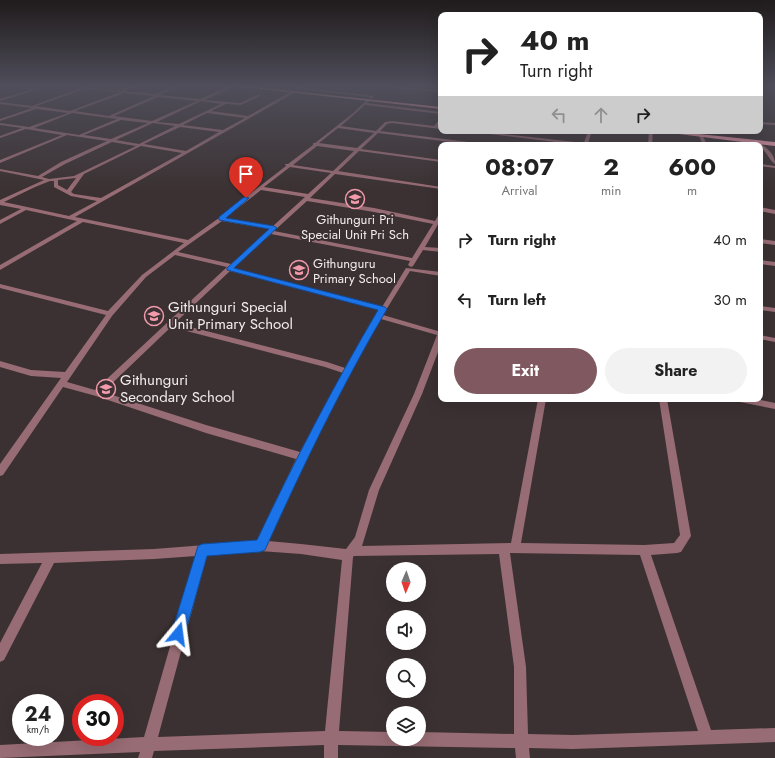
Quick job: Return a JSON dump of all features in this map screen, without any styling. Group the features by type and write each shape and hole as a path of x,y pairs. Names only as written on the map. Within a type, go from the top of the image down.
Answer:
{"main road":[{"path":"684,134 756,142 775,142"},
{"path":"710,134 775,142"}],"street":[{"path":"0,138 48,120"},
{"path":"80,136 117,120"},
{"path":"130,120 222,131"},
{"path":"38,178 63,164 156,120"},
{"path":"0,170 49,180 70,178 82,174 191,120"},
{"path":"71,217 188,152 241,120"},
{"path":"0,472 110,314 144,276 221,219 345,120"},
{"path":"97,393 388,122 438,128"},
{"path":"763,123 775,124"},
{"path":"0,124 188,152"},
{"path":"337,127 460,142"},
{"path":"0,162 68,134"},
{"path":"485,142 488,134 559,142"},
{"path":"702,136 703,142"},
{"path":"523,142 525,138"},
{"path":"314,144 357,151 438,161"},
{"path":"763,147 768,150 775,164"},
{"path":"287,165 438,188"},
{"path":"763,165 775,167"},
{"path":"68,192 82,174"},
{"path":"0,203 33,186 49,180"},
{"path":"56,180 56,186 68,192 78,196 102,200"},
{"path":"259,188 436,223"},
{"path":"0,203 189,242"},
{"path":"0,222 26,208"},
{"path":"763,210 775,212"},
{"path":"221,219 413,260"},
{"path":"0,268 82,220"},
{"path":"260,546 302,457 348,372 381,312 438,220"},
{"path":"763,241 775,243"},
{"path":"421,248 438,250"},
{"path":"174,253 231,267 381,312 438,333"},
{"path":"763,262 775,264"},
{"path":"408,269 438,274"},
{"path":"0,286 110,314"},
{"path":"763,308 775,310"},
{"path":"170,324 328,365 348,372"},
{"path":"763,336 775,340"},
{"path":"331,758 331,738 350,553 361,533 369,503 414,402 438,342"},
{"path":"0,364 31,373 67,375"},
{"path":"61,384 97,393 302,457"},
{"path":"523,758 521,742 520,667 510,548 541,402"},
{"path":"0,559 154,554 260,546 350,553 510,548 644,550 677,548 686,536 664,402"},
{"path":"755,402 775,406"},
{"path":"145,758 202,550"},
{"path":"644,550 707,738"},
{"path":"0,656 51,557"},
{"path":"0,752 148,744 331,738 521,742 775,736"}],"place":[{"name":"Githunguri Pri Special Unit Pri Sch","path":"355,199"},
{"name":"Githunguru Primary School","path":"299,270"},
{"name":"Githunguri Special Unit Primary School","path":"154,316"},
{"name":"Githunguri Secondary School","path":"106,389"}],"route":[{"path":"178,634 202,550 260,546 302,457 362,344 383,309 229,269 274,228 221,219 246,198"}]}
